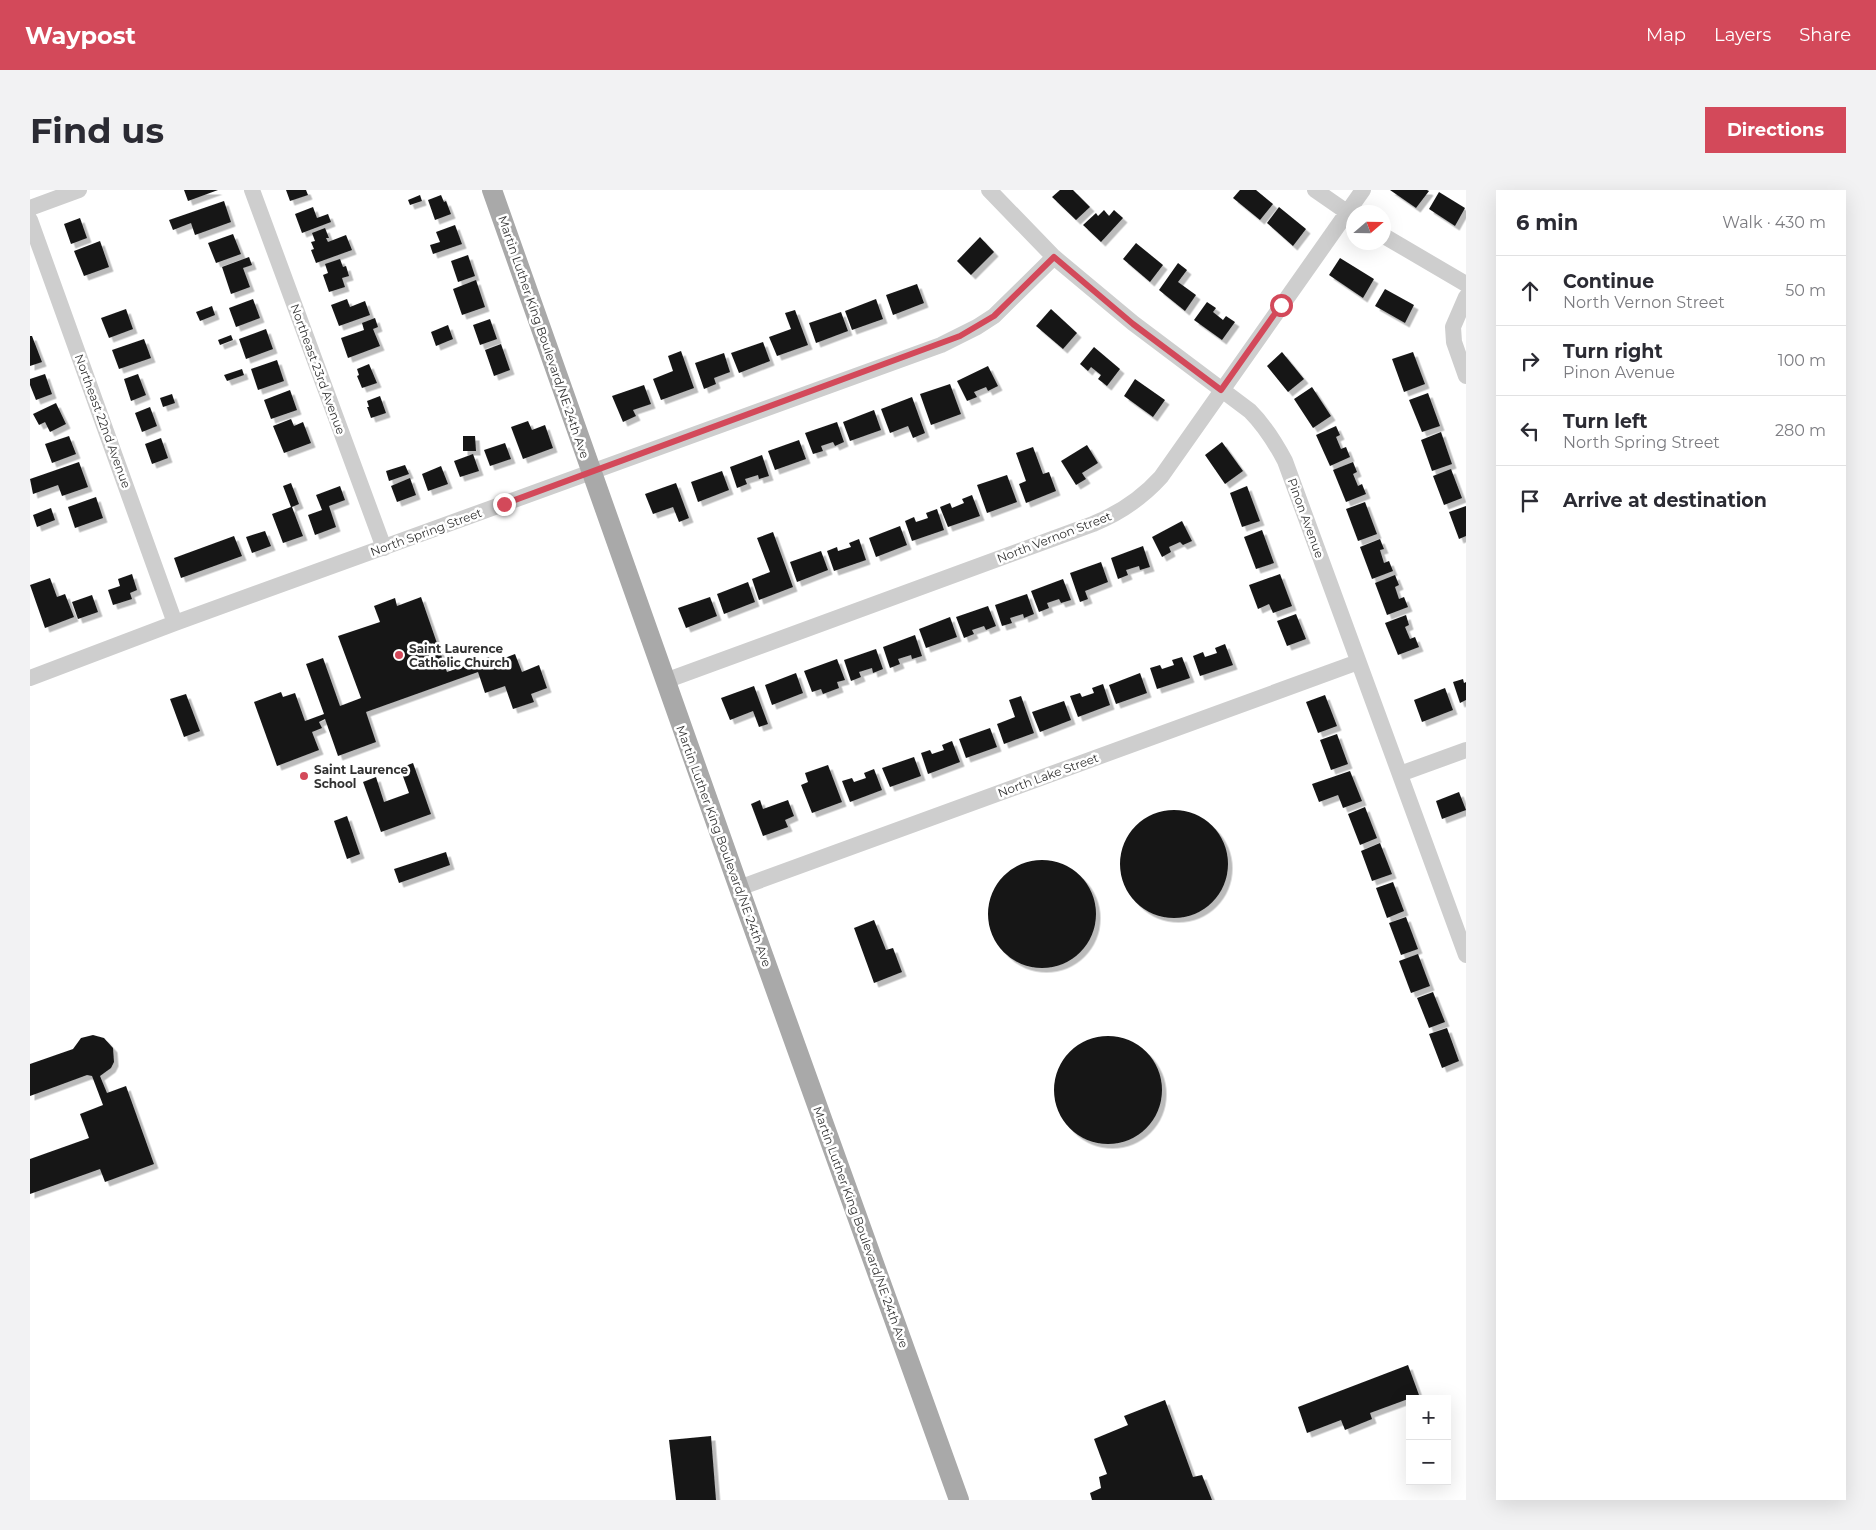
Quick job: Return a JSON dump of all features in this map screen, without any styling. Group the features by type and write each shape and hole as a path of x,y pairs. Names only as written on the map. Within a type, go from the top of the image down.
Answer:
{"main road":[{"name":"Martin Luther King Boulevard/NE 24th Ave","path":"492,190 665,681 959,1500"}],"street":[{"path":"30,208 78,190"},
{"name":"Northeast 23rd Avenue","path":"252,190 384,548"},
{"name":"Pinon Avenue","path":"988,190 1054,257 1133,324 1250,411 1276,443 1285,461 1466,955"},
{"path":"1315,190 1346,212"},
{"name":"North Vernon Street","path":"1355,205 1363,190"},
{"name":"Northeast 22nd Avenue","path":"30,220 175,623"},
{"name":"North Vernon Street","path":"665,681 1108,518 1136,500 1150,490 1161,477 1221,390 1346,220"},
{"path":"1391,240 1466,284"},
{"name":"North Spring Street","path":"30,678 175,623 592,473 960,336 994,316 1054,257"},
{"path":"1466,296 1453,327 1454,342 1466,376"},
{"name":"North Lake Street","path":"739,888 1358,662"},
{"path":"1400,774 1466,750"}],"building":[{"path":"184,190 218,190 188,201"},
{"path":"286,190 306,190 308,195 290,201"},
{"path":"1060,190 1073,190 1090,207 1076,220 1052,197"},
{"path":"1240,190 1256,190 1273,204 1260,220 1233,198"},
{"path":"1390,190 1427,190 1429,191 1416,208"},
{"path":"1439,192 1465,208 1455,226 1429,209"},
{"path":"420,195 422,201 410,205 408,200"},
{"path":"441,195 444,202 446,201 451,214 435,220 428,200"},
{"path":"224,201 231,222 195,235 191,223 173,230 169,220"},
{"path":"313,207 317,218 328,214 331,222 302,233 295,214"},
{"path":"1279,207 1306,229 1293,246 1267,223"},
{"path":"1104,210 1109,216 1114,210 1123,218 1101,242 1083,225 1096,213 1098,216"},
{"path":"80,218 87,238 71,244 64,224"},
{"path":"455,225 462,244 433,254 430,245 440,242 436,232"},
{"path":"325,228 329,238 326,238 328,242 346,235 352,250 316,263 311,250 314,249 311,242 315,241 312,233"},
{"path":"233,234 241,254 216,263 208,243"},
{"path":"980,237 994,252 971,275 957,261"},
{"path":"100,241 109,267 84,276 74,251"},
{"path":"1136,243 1163,265 1150,282 1123,259"},
{"path":"468,255 475,276 458,282 451,261"},
{"path":"249,257 252,265 243,268 250,287 231,294 222,267"},
{"path":"1340,258 1374,279 1363,298 1329,275"},
{"path":"340,259 343,267 346,266 349,276 342,278 345,287 329,292 323,275 328,273 325,264"},
{"path":"1178,263 1187,270 1178,282 1196,295 1185,311 1159,290"},
{"path":"476,280 485,307 462,315 453,289"},
{"path":"917,284 924,303 893,315 886,295"},
{"path":"1385,289 1414,305 1405,323 1375,306"},
{"path":"253,299 260,318 236,327 229,308"},
{"path":"347,299 350,307 365,301 370,315 339,326 331,305"},
{"path":"876,299 883,319 852,330 845,311"},
{"path":"1207,302 1216,308 1213,312 1223,320 1226,316 1235,322 1222,340 1194,320"},
{"path":"212,306 215,315 200,321 196,312"},
{"path":"126,309 133,329 109,338 101,318"},
{"path":"1051,309 1077,333 1063,349 1036,326"},
{"path":"795,310 808,345 777,356 769,337 791,329 785,313"},
{"path":"841,312 848,331 816,343 809,323"},
{"path":"375,318 378,327 373,329 380,346 348,358 341,338 364,330 362,323"},
{"path":"490,319 497,339 480,345 473,325"},
{"path":"448,325 453,339 436,346 431,332"},
{"path":"266,329 273,349 246,359 239,339"},
{"path":"231,335 233,340 220,345 218,340"},
{"path":"30,336 32,336 42,362 30,366"},
{"path":"144,339 151,358 119,369 112,350"},
{"path":"763,342 770,361 739,373 731,353"},
{"path":"501,344 510,370 494,376 485,350"},
{"path":"1094,347 1120,369 1107,386 1098,379 1101,375 1091,367 1088,371 1080,364"},
{"path":"681,351 694,388 661,400 653,379 673,371 668,356"},
{"path":"1282,352 1304,379 1288,392 1267,366"},
{"path":"1413,352 1425,384 1404,392 1392,359"},
{"path":"724,353 730,372 714,378 716,384 704,389 695,363"},
{"path":"277,360 284,381 258,390 251,369"},
{"path":"369,364 377,383 362,388 357,376 359,375 357,369"},
{"path":"988,366 998,386 988,391 986,387 974,392 977,397 967,401 957,381"},
{"path":"242,369 244,375 227,381 224,375"},
{"path":"45,374 52,394 36,400 30,385 30,379"},
{"path":"138,374 146,395 131,401 124,379"},
{"path":"1135,379 1165,400 1153,417 1124,396"},
{"path":"950,384 961,414 931,425 920,394"},
{"path":"644,385 651,404 633,410 636,416 623,422 612,396"},
{"path":"1312,387 1331,416 1313,428 1294,399"},
{"path":"290,390 297,410 271,419 264,400"},
{"path":"1428,393 1440,426 1422,432 1409,400"},
{"path":"172,394 175,403 163,407 160,398"},
{"path":"380,396 386,413 371,418 367,401"},
{"path":"912,397 925,433 913,438 908,426 890,433 881,409"},
{"path":"56,403 66,424 50,432 45,422 39,425 33,414"},
{"path":"150,407 157,426 142,432 135,413"},
{"path":"874,410 881,430 850,441 843,422"},
{"path":"291,419 294,426 303,422 311,443 284,453 273,426"},
{"path":"528,421 532,430 545,425 553,448 523,459 511,427"},
{"path":"837,422 844,442 835,446 833,442 821,446 823,451 813,454 805,433"},
{"path":"1336,426 1340,435 1336,437 1341,449 1346,447 1350,457 1330,466 1316,435"},
{"path":"1441,432 1452,464 1432,471 1421,440"},
{"path":"69,436 76,454 52,463 45,444"},
{"path":"463,436 475,436 476,451 463,451"},
{"path":"161,438 168,458 152,464 145,444"},
{"path":"799,440 806,459 775,470 768,451"},
{"path":"1222,442 1243,471 1225,484 1205,455"},
{"path":"505,443 511,459 490,466 484,450"},
{"path":"1087,445 1098,463 1082,473 1086,479 1076,485 1061,461"},
{"path":"1033,447 1043,474 1049,472 1056,491 1026,503 1019,484 1026,481 1016,453"},
{"path":"473,454 479,471 460,477 454,461"},
{"path":"762,455 769,476 759,479 758,475 745,479 747,484 737,488 730,467"},
{"path":"79,462 88,487 62,496 58,485 33,494 30,479"},
{"path":"1353,462 1357,472 1353,474 1358,486 1362,484 1366,494 1346,502 1333,470"},
{"path":"405,465 409,474 389,481 386,471"},
{"path":"441,466 448,484 428,491 422,474"},
{"path":"1451,469 1462,498 1444,505 1433,476"},
{"path":"722,471 729,490 698,502 691,482"},
{"path":"1007,475 1017,502 987,513 977,485"},
{"path":"410,478 416,495 397,502 391,486"},
{"path":"291,483 299,504 292,507 303,536 283,543 272,514 291,507 283,486"},
{"path":"676,483 689,518 679,522 673,507 653,514 645,494"},
{"path":"340,486 345,500 329,506 336,527 315,535 308,515 322,510 316,495"},
{"path":"1247,486 1260,521 1242,527 1230,493"},
{"path":"972,495 980,516 948,527 940,507 950,503 952,508 964,503 962,499"},
{"path":"96,497 103,518 75,528 68,507"},
{"path":"1365,502 1377,534 1358,541 1346,509"},
{"path":"1466,506 1466,536 1459,539 1449,512"},
{"path":"51,508 55,520 37,527 33,515"},
{"path":"937,509 944,530 912,541 905,521 914,517 916,522 928,518 926,513"},
{"path":"1182,521 1192,541 1183,545 1180,542 1169,547 1171,552 1162,557 1152,537"},
{"path":"900,526 907,545 876,557 869,538"},
{"path":"1262,530 1274,563 1256,569 1244,537"},
{"path":"265,531 271,546 252,553 246,537"},
{"path":"773,532 793,587 759,600 752,579 770,572 757,538"},
{"path":"234,536 242,556 181,578 174,558"},
{"path":"859,539 866,560 834,571 827,551 837,547 838,551 851,547 849,543"},
{"path":"1380,539 1384,549 1380,550 1384,563 1389,561 1393,571 1372,579 1360,547"},
{"path":"1143,546 1150,567 1140,570 1139,566 1126,570 1128,575 1118,579 1111,558"},
{"path":"821,551 828,570 797,582 790,562"},
{"path":"1101,562 1108,582 1085,591 1088,599 1080,602 1070,573"},
{"path":"132,574 137,590 130,593 132,599 113,605 108,590 120,586 118,579"},
{"path":"1280,574 1292,606 1273,613 1269,604 1258,609 1249,585"},
{"path":"1395,575 1399,585 1395,587 1399,599 1404,597 1408,607 1387,615 1375,583"},
{"path":"50,578 57,597 65,594 74,617 45,628 30,585"},
{"path":"1063,579 1071,600 1061,603 1059,599 1047,603 1049,608 1039,612 1031,591"},
{"path":"748,582 755,602 724,614 717,594"},
{"path":"1027,594 1034,614 1024,618 1023,614 1010,618 1012,623 1002,626 995,605"},
{"path":"92,595 98,612 78,619 72,602"},
{"path":"421,597 447,672 489,657 491,663 515,654 522,672 539,665 547,688 531,694 534,702 513,709 505,686 485,693 478,672 366,712 376,742 338,756 325,719 319,722 322,728 312,732 319,750 277,766 254,702 281,692 283,697 295,693 305,721 324,714 306,664 323,658 340,706 361,698 338,636 380,622 374,606 395,598 397,606"},
{"path":"710,597 717,616 686,628 678,608"},
{"path":"988,606 996,626 986,630 984,626 972,630 974,634 964,638 956,617"},
{"path":"1296,614 1306,639 1287,646 1277,621"},
{"path":"1406,615 1409,625 1405,627 1410,639 1415,637 1419,647 1398,655 1385,623"},
{"path":"950,617 957,637 926,648 919,629"},
{"path":"915,635 922,656 912,659 911,655 898,659 900,664 890,668 883,647"},
{"path":"1225,644 1233,665 1200,676 1193,656 1203,652 1205,657 1217,653 1215,648"},
{"path":"876,649 883,669 873,673 872,668 859,672 861,677 851,681 844,660"},
{"path":"1182,657 1190,678 1157,689 1150,668 1160,665 1162,669 1174,665 1172,660"},
{"path":"837,659 845,680 837,682 839,688 823,694 821,689 812,692 804,671"},
{"path":"796,673 803,693 772,705 765,685"},
{"path":"1140,673 1147,693 1116,704 1109,685"},
{"path":"1463,679 1464,683 1466,682 1466,700 1460,703 1453,682"},
{"path":"1103,684 1110,705 1078,717 1070,696 1080,693 1082,697 1094,693 1092,688"},
{"path":"754,686 768,724 759,727 753,711 730,720 721,698"},
{"path":"1445,688 1453,710 1422,722 1414,700"},
{"path":"186,694 200,731 184,737 170,699"},
{"path":"1325,695 1337,726 1318,733 1306,702"},
{"path":"1021,696 1034,733 1004,744 997,724 1015,717 1009,700"},
{"path":"1064,701 1071,720 1040,732 1032,712"},
{"path":"990,728 997,747 966,758 959,739"},
{"path":"1337,734 1348,764 1331,770 1320,740"},
{"path":"952,741 960,762 928,774 921,753 930,750 932,754 944,750 942,745"},
{"path":"914,757 921,776 890,787 882,768"},
{"path":"413,763 431,814 381,832 363,782 376,777 384,802 409,793 400,768"},
{"path":"828,765 842,802 812,813 801,785 808,782 805,773"},
{"path":"874,769 882,790 850,802 842,781 852,778 854,782 866,778 864,773"},
{"path":"1350,771 1362,801 1343,808 1338,795 1319,802 1312,784"},
{"path":"1459,792 1466,810 1442,819 1436,801"},
{"path":"760,800 763,809 788,800 794,816 785,820 788,827 763,836 751,804"},
{"path":"1365,807 1377,838 1360,845 1348,814"},
{"path":"1174,810 1195,814 1212,826 1224,843 1228,864 1224,885 1212,902 1195,914 1174,918 1153,914 1136,902 1124,885 1120,864 1124,843 1136,826 1153,814"},
{"path":"347,816 360,854 347,859 334,821"},
{"path":"1380,843 1392,874 1372,881 1361,851"},
{"path":"446,852 450,865 399,883 394,869"},
{"path":"1042,860 1063,864 1080,876 1092,893 1096,914 1092,935 1080,952 1063,964 1042,968 1021,964 1004,952 992,935 988,914 992,893 1004,876 1021,864"},
{"path":"1393,882 1404,911 1387,918 1376,888"},
{"path":"1406,917 1418,949 1401,955 1389,923"},
{"path":"874,920 886,950 893,948 902,972 874,983 854,928"},
{"path":"1418,954 1430,986 1411,993 1399,961"},
{"path":"1433,992 1445,1022 1429,1028 1417,998"},
{"path":"1447,1028 1459,1061 1442,1068 1429,1034"},
{"path":"93,1035 104,1038 113,1048 114,1062 111,1068 100,1076 107,1093 126,1086 154,1164 105,1182 100,1169 30,1194 30,1159 89,1138 80,1114 103,1105 92,1076 87,1075 30,1096 30,1064 73,1049 81,1038"},
{"path":"1108,1036 1129,1040 1146,1052 1158,1069 1162,1090 1158,1111 1146,1128 1129,1140 1108,1144 1087,1140 1070,1128 1058,1111 1054,1090 1058,1069 1070,1052 1087,1040"},
{"path":"1408,1365 1419,1395 1406,1395 1406,1400 1370,1413 1372,1419 1345,1430 1341,1420 1307,1433 1298,1407"},
{"path":"1165,1400 1193,1477 1202,1475 1212,1500 1092,1500 1090,1493 1101,1488 1099,1477 1107,1474 1094,1439 1128,1425 1124,1416"},
{"path":"711,1436 716,1500 676,1500 669,1440"}],"place":[{"name":"Saint Laurence Catholic Church","path":"399,655"},
{"name":"Saint Laurence School","path":"304,776"}],"route":[{"path":"504,504 941,345 977,328 994,316 1054,257 1133,324 1221,390 1281,305"}]}
